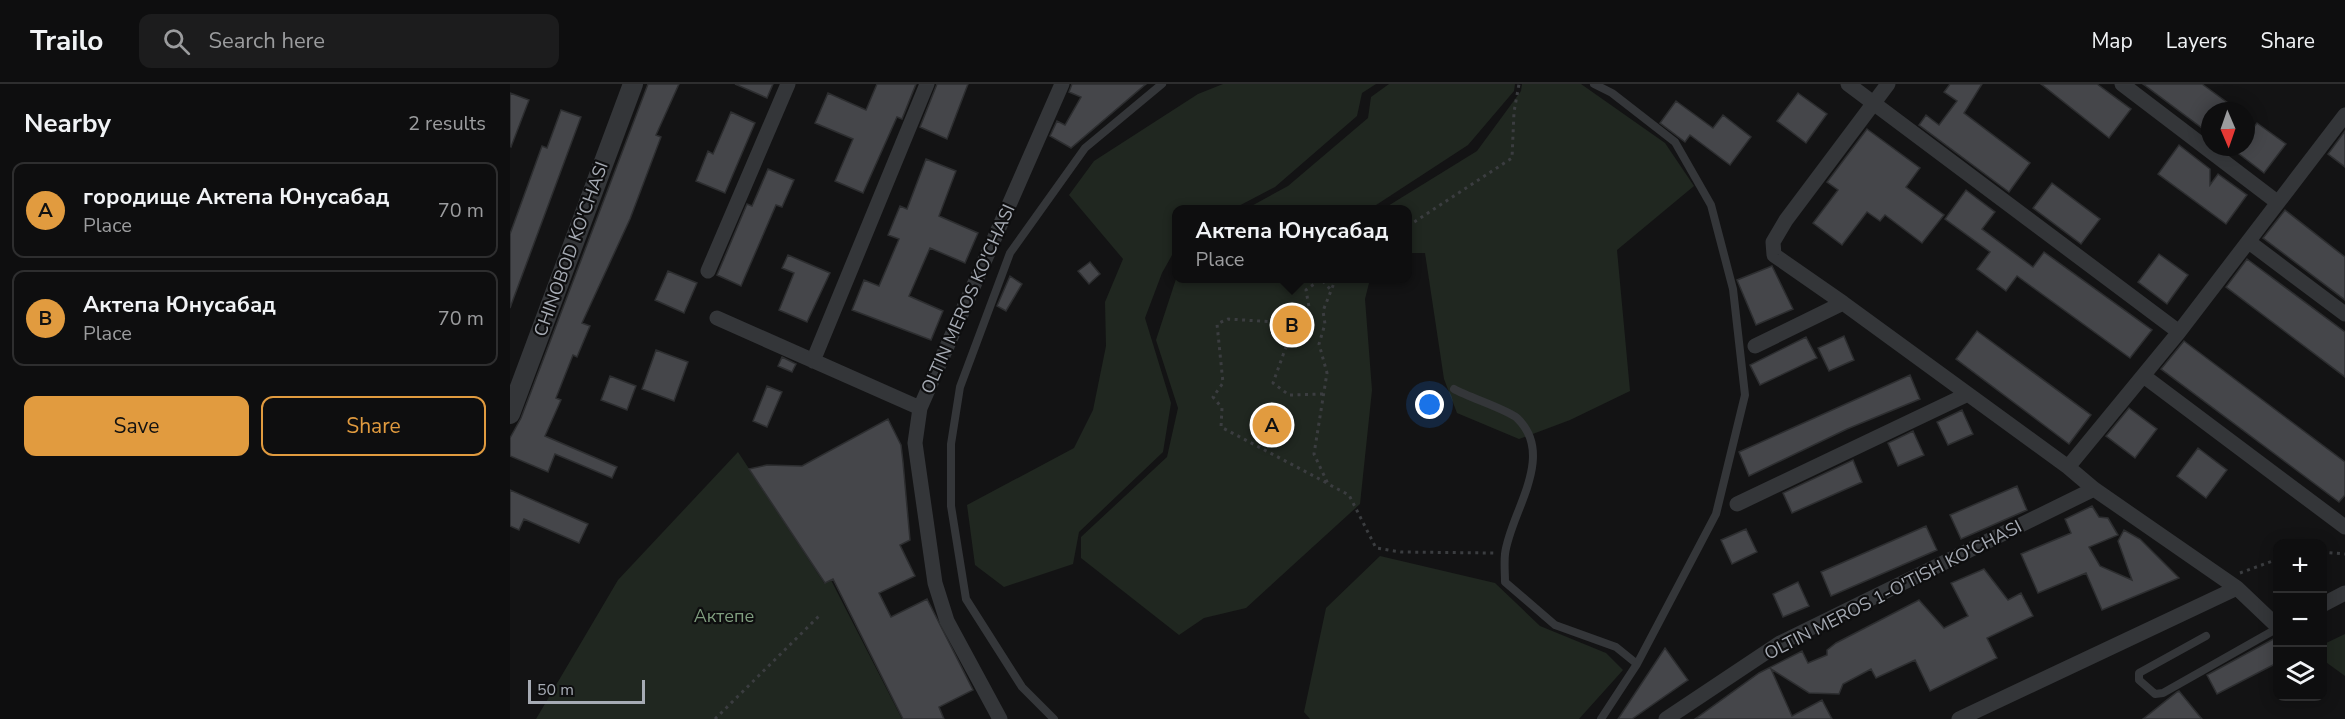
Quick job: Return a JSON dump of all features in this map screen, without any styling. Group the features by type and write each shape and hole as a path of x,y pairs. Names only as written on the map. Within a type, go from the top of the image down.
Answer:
{"street":[{"name":"CHINOBOD KO'CHASI","path":"510,414 633,84"},
{"path":"708,271 788,84"},
{"path":"813,361 927,84"},
{"name":"OLTIN MEROS KO'CHASI","path":"717,318 920,408 1062,84"},
{"path":"1848,84 2179,332"},
{"path":"1888,84 1786,220 1773,242 1774,255 2068,467 2094,489 2232,583 2273,623"},
{"path":"2122,84 2277,202"},
{"path":"2068,467 2145,376 2345,115"},
{"path":"2249,242 2345,314"},
{"path":"1755,346 1843,303"},
{"path":"2145,376 2345,527"},
{"path":"1737,504 1968,394"},
{"path":"920,408 915,443 935,583 947,621 1000,719"},
{"name":"OLTIN MEROS 1-O'TISH KO'CHASI","path":"1666,719 1780,643 2094,489"},
{"path":"1959,719 2232,583"},
{"path":"2327,602 2345,593"}],"lane":[{"path":"1054,719 1022,687 966,599 951,506 951,444 960,387 1010,253 1084,148 1162,84"},
{"path":"1594,84 1612,93 1675,142 1712,205 1733,289 1745,395 1716,514 1637,663 1601,719"},
{"path":"1454,389 1517,417 1532,440 1531,466 1526,495 1505,553 1505,582 1555,624 1616,647 1637,663"},
{"path":"2206,636 2139,673 2139,680 2155,694 2163,693 2273,629"}],"path":[{"path":"1412,223 1512,158 1519,84"},
{"path":"1316,283 1306,290 1308,307 1290,323 1287,344 1273,383 1289,395 1323,394"},
{"path":"1325,283 1330,289"},
{"path":"1328,484 1314,454 1327,373 1319,344 1325,324 1323,311 1334,283"},
{"path":"1290,323 1228,319 1217,324 1223,383 1213,397 1222,408 1221,427 1348,495 1376,548 1401,552 1505,553"},
{"path":"2327,552 2345,554"},
{"path":"2232,583 2273,562"},
{"path":"715,719 820,615"}],"green space":[{"path":"1223,84 1376,84 1362,93 1357,116 1275,187 1241,205 1172,205 1172,255 1162,273 1145,318 1171,403 1163,452 1079,532 1073,564 1004,587 975,565 967,505 1074,448 1093,410 1106,346 1105,302 1123,259 1069,195 1094,161 1198,94"},
{"path":"1389,84 1515,84 1514,91 1468,145 1376,205 1253,205 1288,186 1368,118 1371,97"},
{"path":"1522,84 1581,84 1665,143 1694,186 1617,250 1630,391 1570,420 1519,439 1457,413 1444,379 1425,253 1412,253 1412,205 1389,205 1477,151 1521,91"},
{"path":"1175,283 1369,283 1365,299 1372,390 1360,504 1246,608 1204,618 1179,635 1081,558 1081,537 1167,457 1178,408 1156,340"},
{"name":"Актепе","path":"738,452 824,583 831,580 902,719 536,719 618,580"},
{"path":"1380,556 1495,583 1540,626 1606,653 1623,670 1579,719 1310,719 1304,712 1326,608"},
{"path":"2345,634 2345,676 2327,663 2327,643"}],"building":[{"path":"648,84 679,84 656,135 661,137 630,219 582,323 590,326 577,357 573,355 556,398 561,400 545,436 617,467 612,478 555,454 548,472 510,456 510,438 521,418"},
{"path":"735,84 773,84 767,98"},
{"path":"877,84 916,84 902,119 897,117 863,193 835,181 853,139 815,123 828,93 866,110"},
{"path":"937,84 968,84 947,139 920,127"},
{"path":"1072,84 1146,84 1071,148 1050,136 1057,121 1065,125 1081,97 1069,92"},
{"path":"1950,84 1982,84 1964,113 2030,163 2009,192 1919,125 1926,115 1939,125 1957,101 1944,92"},
{"path":"2041,84 2097,84 2131,109 2109,138"},
{"path":"2143,84 2202,84 2227,102 2201,102 2201,127"},
{"path":"510,93 529,100 511,147 510,146"},
{"path":"1798,93 1827,114 1806,143 1777,121"},
{"path":"1676,101 1713,128 1723,115 1751,137 1730,165 1690,135 1685,142 1660,123"},
{"path":"561,110 581,117 510,308 510,234 542,146 547,148"},
{"path":"731,112 755,123 725,193 696,181 708,151 713,154"},
{"path":"2257,123 2286,144 2264,173 2242,156 2255,156 2255,126"},
{"path":"1867,129 1920,168 1906,187 1944,215 1922,243 1885,215 1880,221 1867,212 1842,245 1813,223 1838,190 1827,182"},
{"path":"2345,131 2345,167 2328,154"},
{"path":"2179,145 2210,169 2210,185 2218,174 2247,195 2226,224 2158,174"},
{"path":"926,159 956,171 939,216 978,233 965,263 930,248 909,296 943,311 931,340 852,310 864,280 879,286 899,239 888,235 900,206 907,209"},
{"path":"768,169 794,180 782,207 776,205 741,286 717,275 747,204 752,206"},
{"path":"2052,183 2100,219 2081,244 2033,208"},
{"path":"1966,190 1995,212 1982,229 2033,267 2044,252 2152,330 2130,358 2017,276 2006,291 1977,269 1990,252 1945,219"},
{"path":"2285,210 2345,257 2345,300 2263,238"},
{"path":"2159,254 2188,275 2167,304 2138,282"},
{"path":"788,255 830,273 807,322 779,310 794,273 782,268"},
{"path":"2247,259 2345,332 2345,377 2226,287"},
{"path":"1090,262 1100,274 1089,284 1078,271"},
{"path":"1772,266 1793,309 1756,325 1737,280"},
{"path":"668,271 697,283 684,313 655,300"},
{"path":"1010,276 1022,284 1006,311 997,306"},
{"path":"1977,331 2091,415 2069,444 1956,359"},
{"path":"1844,336 1854,360 1829,371 1818,348"},
{"path":"1806,337 1817,358 1760,385 1750,365"},
{"path":"2184,341 2345,462 2345,495 2339,502 2161,369"},
{"path":"656,350 688,362 674,401 642,389"},
{"path":"782,357 796,364 792,372 778,366"},
{"path":"1910,375 1920,399 1847,429 1749,476 1739,452"},
{"path":"610,376 636,386 627,410 601,400"},
{"path":"767,386 782,392 767,427 753,421"},
{"path":"2129,408 2157,429 2135,458 2106,436"},
{"path":"1962,410 1973,434 1948,445 1937,422"},
{"path":"888,419 901,445 903,462 910,540 900,545 915,576 879,593 891,617 927,599 973,690 939,707 944,719 903,719 833,579 825,583 749,469 767,465 802,466"},
{"path":"1913,431 1924,455 1898,466 1888,443"},
{"path":"2198,448 2227,470 2206,498 2177,476"},
{"path":"1853,460 1862,482 1792,513 1783,493"},
{"path":"2017,486 2027,510 1961,539 1950,515"},
{"path":"510,490 588,524 579,543 524,519 519,530 510,526"},
{"path":"2092,506 2099,517 2108,518 2118,535 2089,547 2100,566 2132,580 2118,541 2124,530 2140,539 2179,578 2102,610 2086,573 2038,593 2021,554 2071,533 2065,519"},
{"path":"1926,526 1937,550 1831,596 1821,572"},
{"path":"1746,529 1757,552 1732,564 1721,540"},
{"path":"1984,569 2008,600 2021,593 2033,616 1987,638 1997,658 1930,691 1915,660 1876,678 1871,669 1843,684 1839,694 1809,693 1771,669 1792,716 1822,700 1832,719 1695,719 1759,673 1802,651 1808,663 1827,655 1827,650 1836,643 1919,600 1944,628 1968,616 1951,583"},
{"path":"1798,582 1809,606 1783,617 1773,594"},
{"path":"2273,639 2273,665 2217,694 2207,675"},
{"path":"1665,648 1688,680 1632,719 1618,719"},
{"path":"2179,691 2202,719 2143,719 2177,692"}],"place":[{"name":"Актепа Юнусабад","path":"1292,325"},
{"name":"городище Актепа Юнусабад","path":"1272,425"}]}
